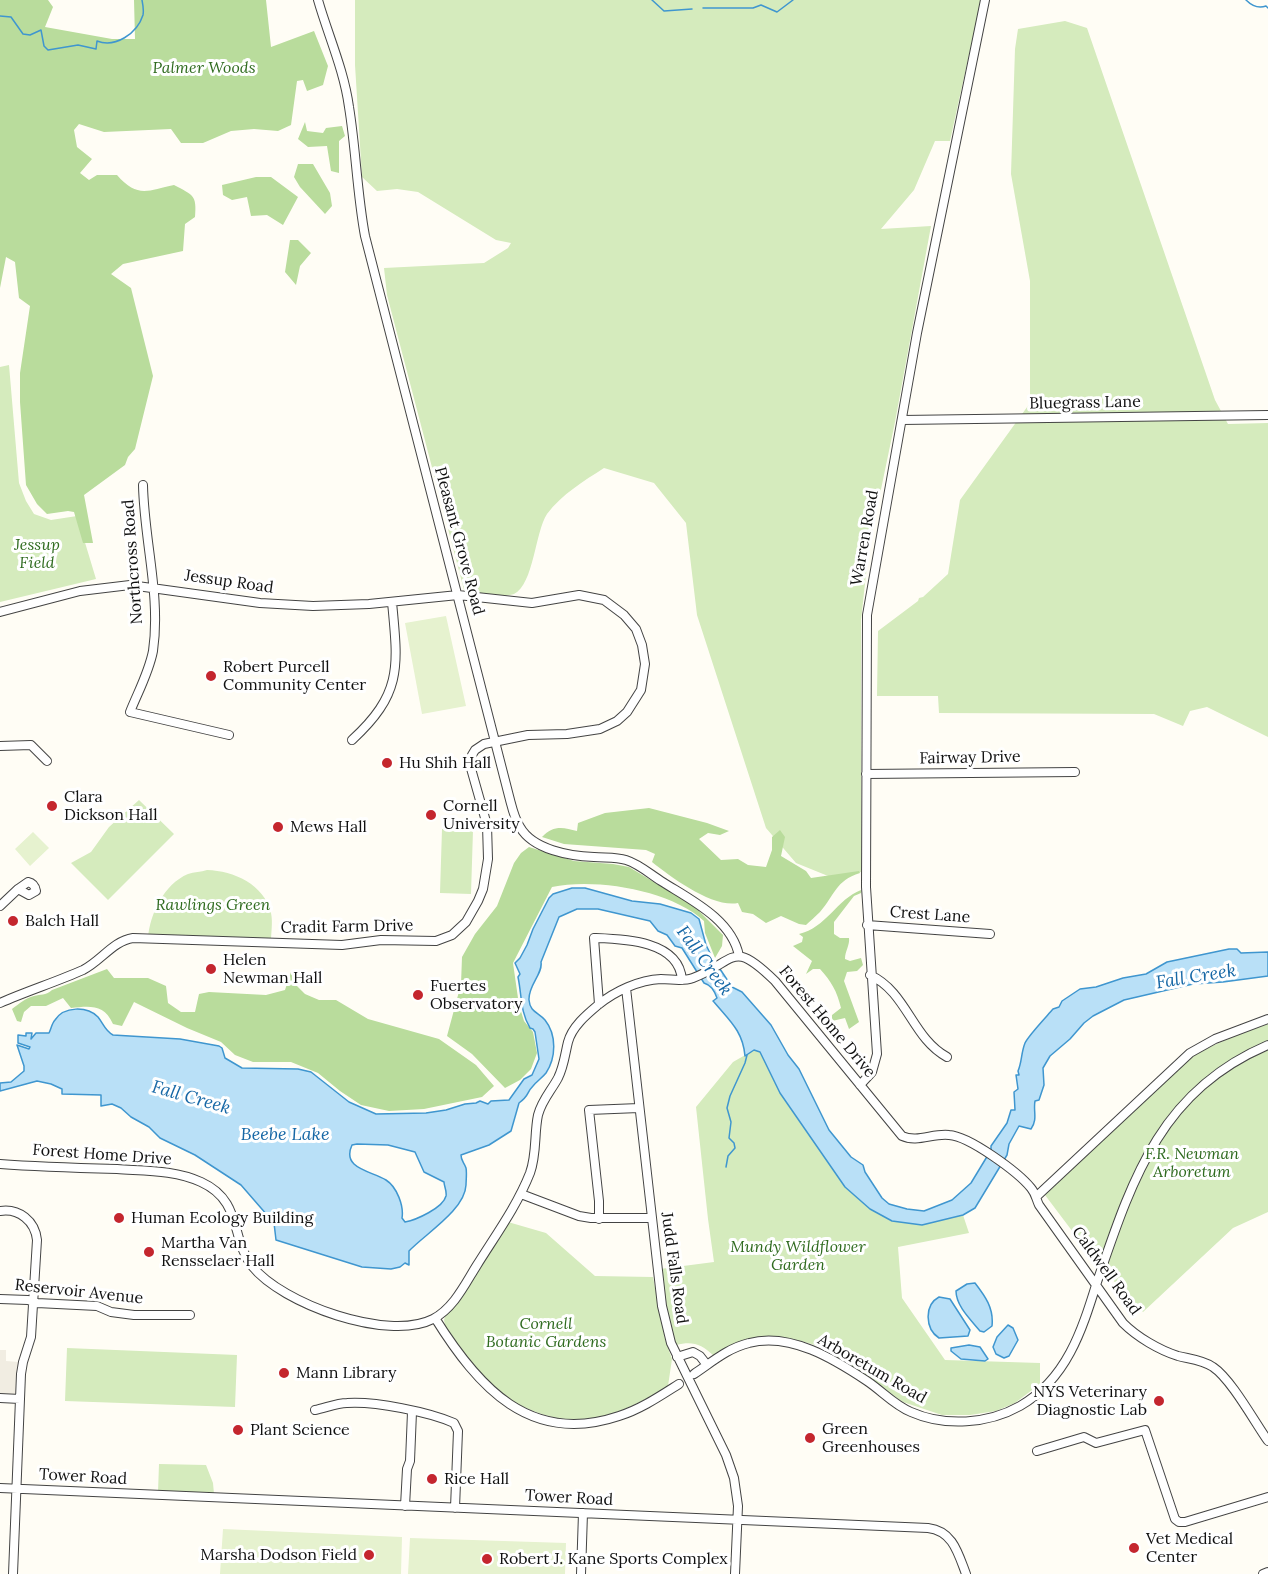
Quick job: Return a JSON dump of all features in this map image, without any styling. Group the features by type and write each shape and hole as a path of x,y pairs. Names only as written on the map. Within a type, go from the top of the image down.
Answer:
{"street":[{"name":"Pleasant Grove Road","path":"318,0 344,81 365,236 515,817 525,835 537,843 561,852 614,858 637,864 703,907 734,941 739,956"},
{"name":"Warren Road","path":"860,1085 872,1072 876,1060 867,925 867,615 936,234 985,0"},
{"name":"Bluegrass Lane","path":"902,420 1268,414"},
{"name":"Northcross Road","path":"143,485 154,587 152,653 130,712 229,735"},
{"name":"Jessup Road","path":"0,612 80,591 130,585 273,604 325,606 458,595 522,603 579,595 598,598 614,606 624,615 636,629 642,645 645,664 641,690 632,708 617,721 593,730 528,735 496,742"},
{"path":"351,740 377,714 394,675 397,655 392,602"},
{"name":"Cradit Farm Drive","path":"0,1003 83,970 119,943 134,938 342,945 381,940 436,941 452,935 466,922 478,901 483,889 488,859 487,825 470,760 475,750 481,745 496,742"},
{"path":"0,746 31,745 47,761"},
{"name":"Fairway Drive","path":"866,774 1076,772"},
{"path":"0,906 18,889"},
{"name":"Crest Lane","path":"867,925 990,934"},
{"path":"599,1004 594,938 623,939 655,947 672,959 680,971 682,980"},
{"path":"679,1384 638,1408 601,1422 574,1425 542,1420 507,1404 486,1386 435,1318 460,1293 520,1194 531,1171 540,1107 561,1072 572,1033 581,1020 599,1004 626,988 649,980 682,980 696,976 722,961 739,956"},
{"name":"Forest Home Drive","path":"739,956 755,962 775,981 902,1136 911,1139 950,1135 967,1139 1026,1182 1036,1196"},
{"path":"870,975 882,981 900,999 929,1045 947,1057"},
{"name":"Judd Falls Road","path":"626,988 662,1306 677,1357 730,1465 737,1492 735,1574"},
{"path":"1036,1196 1190,1053 1215,1039 1268,1019"},
{"name":"Arboretum Road","path":"694,1374 726,1353 748,1343 765,1341 793,1344 835,1361 867,1381 901,1407 920,1416 946,1421 991,1418 1023,1404 1048,1384 1077,1340 1091,1307 1126,1199 1156,1139 1189,1098 1210,1079 1237,1060 1268,1044"},
{"path":"599,1219 589,1110 639,1108"},
{"name":"Forest Home Drive","path":"0,1164 153,1171 192,1178 210,1186 222,1197 234,1220 250,1264 266,1279 293,1296 331,1314 379,1324 402,1326 435,1318"},
{"path":"520,1194 579,1216 599,1219 652,1218"},
{"name":"Caldwell Road","path":"1036,1196 1039,1205 1118,1318 1131,1331 1168,1352 1207,1364 1219,1371 1268,1441"},
{"path":"0,1211 13,1211 25,1217 36,1232 37,1252 31,1337 23,1362 13,1574"},
{"name":"Reservoir Avenue","path":"0,1299 33,1301 37,1304 97,1306 111,1312 134,1315 190,1315"},
{"path":"677,1357 693,1352 700,1356 707,1365"},
{"path":"0,1398 21,1399"},
{"path":"315,1410 346,1403 387,1406 454,1423 458,1431 455,1508"},
{"path":"405,1506 412,1412"},
{"path":"1037,1451 1084,1437 1096,1443 1145,1430 1175,1519 1179,1522 1268,1497"},
{"name":"Tower Road","path":"0,1488 933,1528 954,1543 966,1574"},
{"path":"581,1574 583,1514"},
{"path":"1263,1574 1268,1572"}],"green space":[{"name":"Palmer Woods","path":"0,0 48,0 53,7 45,27 112,39 135,39 134,0 266,0 271,47 314,31 328,66 323,85 307,91 303,80 297,81 291,125 278,131 254,129 231,131 203,143 181,143 171,129 104,132 79,124 74,130 77,147 92,159 80,173 89,180 97,175 117,175 131,187 143,191 174,185 190,194 195,204 195,217 185,224 183,251 123,264 111,274 131,288 153,376 135,449 125,465 84,495 93,543 83,543 74,512 47,514 37,504 26,485 20,373 30,306 19,298 15,262 6,257 0,288"},
{"path":"355,0 981,0 950,141 935,141 914,190 881,229 931,226 895,422 869,547 861,620 861,872 833,878 796,863 766,828 697,615 686,523 654,483 604,468 566,494 547,514 530,569 521,588 510,595 464,590 387,295 384,268 484,263 508,248 511,243 496,240 418,192 397,189 377,191 362,177 355,65"},
{"path":"1065,21 1087,28 1215,400 1228,424 1268,423 1268,737 1207,707 1190,711 1183,726 1154,714 939,713 938,696 877,696 878,631 923,597 948,574 960,500 1030,403 1030,281 1011,174 1015,49 1018,29"},
{"path":"305,122 307,131 323,133 326,128 342,126 345,136 339,141 339,173 331,171 327,146 308,147 298,139"},
{"path":"298,164 313,164 330,193 332,206 325,214 300,187 294,177"},
{"path":"256,177 271,177 298,197 283,225 267,215 251,216 247,197 232,200 223,195 222,185"},
{"path":"290,240 298,240 311,253 300,266 296,285 285,272"},
{"name":"Jessup Field","path":"9,365 19,483 26,501 34,514 51,520 77,516 96,579 0,602 0,367"},
{"path":"446,616 466,706 422,714 405,623"},
{"path":"139,800 174,834 108,900 71,863 91,852 109,827"},
{"path":"649,808 729,831 720,835 708,833 699,839 721,860 738,859 748,865 766,867 772,850 772,837 780,830 785,837 781,856 806,871 811,878 859,871 860,873 840,884 825,906 806,925 781,916 766,923 753,914 742,912 738,903 717,901 681,883 652,862 655,854 646,850 564,844 542,837 550,830 558,828 577,831 578,823 605,813"},
{"path":"442,829 473,830 471,894 440,893"},
{"path":"33,832 49,848 30,866 15,849"},
{"path":"529,847 574,861 629,867 694,906 723,935 722,946 715,958 705,933 704,921 690,910 653,894 590,884 552,887 513,963 519,1005 524,1021 533,1032 537,1053 531,1069 520,1080 505,1088 472,1054 447,1036 461,984 462,957 475,934 497,906 514,863"},
{"name":"Rawlings Green","path":"207,870 237,876 262,894 271,913 271,942 148,938 155,910 165,892 188,874"},
{"path":"861,890 861,893 854,896 834,922 834,934 840,938 849,938 845,959 850,961 861,958 863,965 857,971 847,972 844,981 859,1022 849,1029 845,1018 832,1021 832,1015 841,1008 838,996 830,982 820,969 813,969 806,974 812,961 793,946 802,942 803,937 799,934 817,926 845,900"},
{"path":"107,969 114,978 148,978 166,986 168,1003 181,1012 195,1012 199,994 209,992 266,995 285,990 291,972 294,983 305,994 319,1000 336,1000 368,1019 439,1039 476,1065 494,1086 482,1097 424,1109 389,1111 361,1105 318,1073 291,1062 253,1062 235,1055 221,1042 134,1002 122,1026 113,1024 105,1013 96,1008 71,1008 63,998 46,1006 31,1006 24,1012 21,1022 17,1021 12,1009 25,1000"},
{"name":"F.R. Newman Arboretum","path":"1268,1024 1268,1212 1233,1228 1143,1312 1094,1260 1045,1195 1184,1063 1214,1045"},
{"name":"Mundy Wildflower Garden","path":"754,1050 760,1052 780,1093 845,1187 921,1225 963,1215 969,1233 898,1247 902,1298 945,1360 1040,1363 1040,1384 1015,1403 996,1411 970,1415 942,1415 903,1402 825,1348 801,1341 774,1338 714,1356 696,1344 676,1345 667,1314 660,1269 714,1262 696,1107 733,1062"},
{"name":"Cornell Botanic Gardens","path":"508,1222 546,1233 595,1276 653,1277 665,1339 672,1359 668,1386 619,1411 587,1419 569,1419 533,1411 507,1399 484,1379 463,1353 444,1320 446,1313"},
{"path":"67,1348 237,1355 235,1407 65,1401"},
{"path":"159,1464 206,1465 213,1483 214,1494 158,1492"},
{"path":"223,1529 402,1537 401,1574 220,1574"},
{"name":"Robert J. Kane Sports Complex","path":"410,1538 566,1543 565,1574 408,1574"}],"shaded area":[{"path":"0,1350 6,1350 6,1361 19,1362 15,1395 0,1394"}],"water":[{"name":"Beebe Lake","path":"572,888 585,888 632,901 660,904 691,913 699,919 712,957 732,987 742,992 771,1025 799,1069 829,1130 851,1157 863,1165 882,1198 889,1204 924,1211 952,1200 971,1183 991,1150 991,1146 1007,1123 1011,1110 1015,1110 1014,1092 1018,1089 1016,1075 1019,1075 1025,1043 1062,1001 1080,989 1146,974 1167,962 1229,949 1237,949 1241,953 1268,952 1268,976 1193,984 1124,1000 1093,1016 1050,1056 1043,1068 1044,1085 1039,1100 1035,1101 1033,1125 1031,1129 1019,1126 1009,1144 1007,1155 975,1208 963,1215 922,1225 892,1221 870,1209 845,1187 780,1093 760,1052 754,1050 745,1056 738,1033 713,1001 717,998 713,990 704,983 682,948 675,946 667,935 658,931 650,921 598,909 577,909 559,917 529,995 531,1007 545,1020 552,1032 553,1054 546,1073 519,1103 511,1131 489,1145 461,1155 466,1170 464,1194 452,1212 409,1251 409,1265 405,1263 391,1269 362,1267 276,1240 274,1223 241,1185 195,1155 160,1138 149,1127 131,1117 121,1108 112,1104 101,1106 101,1095 62,1094 62,1089 37,1081 0,1091 0,1083 11,1082 24,1071 17,1045 29,1049 30,1047 18,1043 18,1035 26,1036 26,1033 32,1033 31,1039 36,1033 49,1033 59,1015 70,1010 82,1009 98,1017 113,1035 180,1039 219,1046 225,1058 242,1068 298,1069 311,1072 349,1102 376,1114 426,1113 480,1101 488,1104 491,1101 509,1100 524,1079 532,1075 539,1059 535,1032 530,1028 523,1009 518,977 520,974 515,963 520,958 553,894","holes":["352,1145 388,1145 415,1152 424,1172 444,1182 446,1196 435,1209 405,1222 402,1218 399,1197 390,1183 360,1168 351,1159"]},
{"path":"975,1283 992,1314 992,1326 984,1332 980,1331 968,1317 957,1297 956,1291 967,1284"},
{"path":"939,1297 950,1299 970,1330 968,1336 939,1338 934,1334 928,1317 931,1306"},
{"path":"1008,1325 1013,1328 1018,1340 1009,1356 1004,1358 996,1354 993,1347 997,1337"},
{"path":"969,1345 980,1347 988,1359 985,1361 961,1359 951,1351 951,1348"}],"waterway":[{"path":"0,16 11,17 23,34 30,35 41,30 44,46 48,50 78,45 96,49 97,41 104,43 118,41 136,28 143,15 142,0"},
{"path":"652,0 664,11 692,9"},
{"path":"703,8 753,8 761,5 777,12 793,0"},
{"path":"1246,0 1255,6 1268,8"},
{"path":"726,1167 728,1156 735,1148 729,1138 731,1122 727,1108 747,1055"}],"place":[{"name":"Robert Purcell Community Center","path":"211,676"},
{"name":"Hu Shih Hall","path":"387,763"},
{"name":"Clara Dickson Hall","path":"52,806"},
{"name":"Cornell University","path":"431,815"},
{"name":"Mews Hall","path":"278,827"},
{"name":"Balch Hall","path":"13,921"},
{"name":"Helen Newman Hall","path":"211,969"},
{"name":"Fuertes Observatory","path":"418,995"},
{"name":"Human Ecology Building","path":"119,1218"},
{"name":"Martha Van Rensselaer Hall","path":"149,1252"},
{"name":"Mann Library","path":"284,1373"},
{"name":"NYS Veterinary Diagnostic Lab","path":"1159,1401"},
{"name":"Plant Science","path":"238,1430"},
{"name":"Green Greenhouses","path":"810,1438"},
{"name":"Rice Hall","path":"432,1479"},
{"name":"Vet Medical Center","path":"1134,1548"},
{"name":"Marsha Dodson Field","path":"369,1555"},
{"name":"Robert J. Kane Sports Complex","path":"487,1559"}],"water label":[{"name":"Fall Creek","path":"704,961"},
{"name":"Fall Creek","path":"1196,977"},
{"name":"Fall Creek","path":"191,1098"}]}
